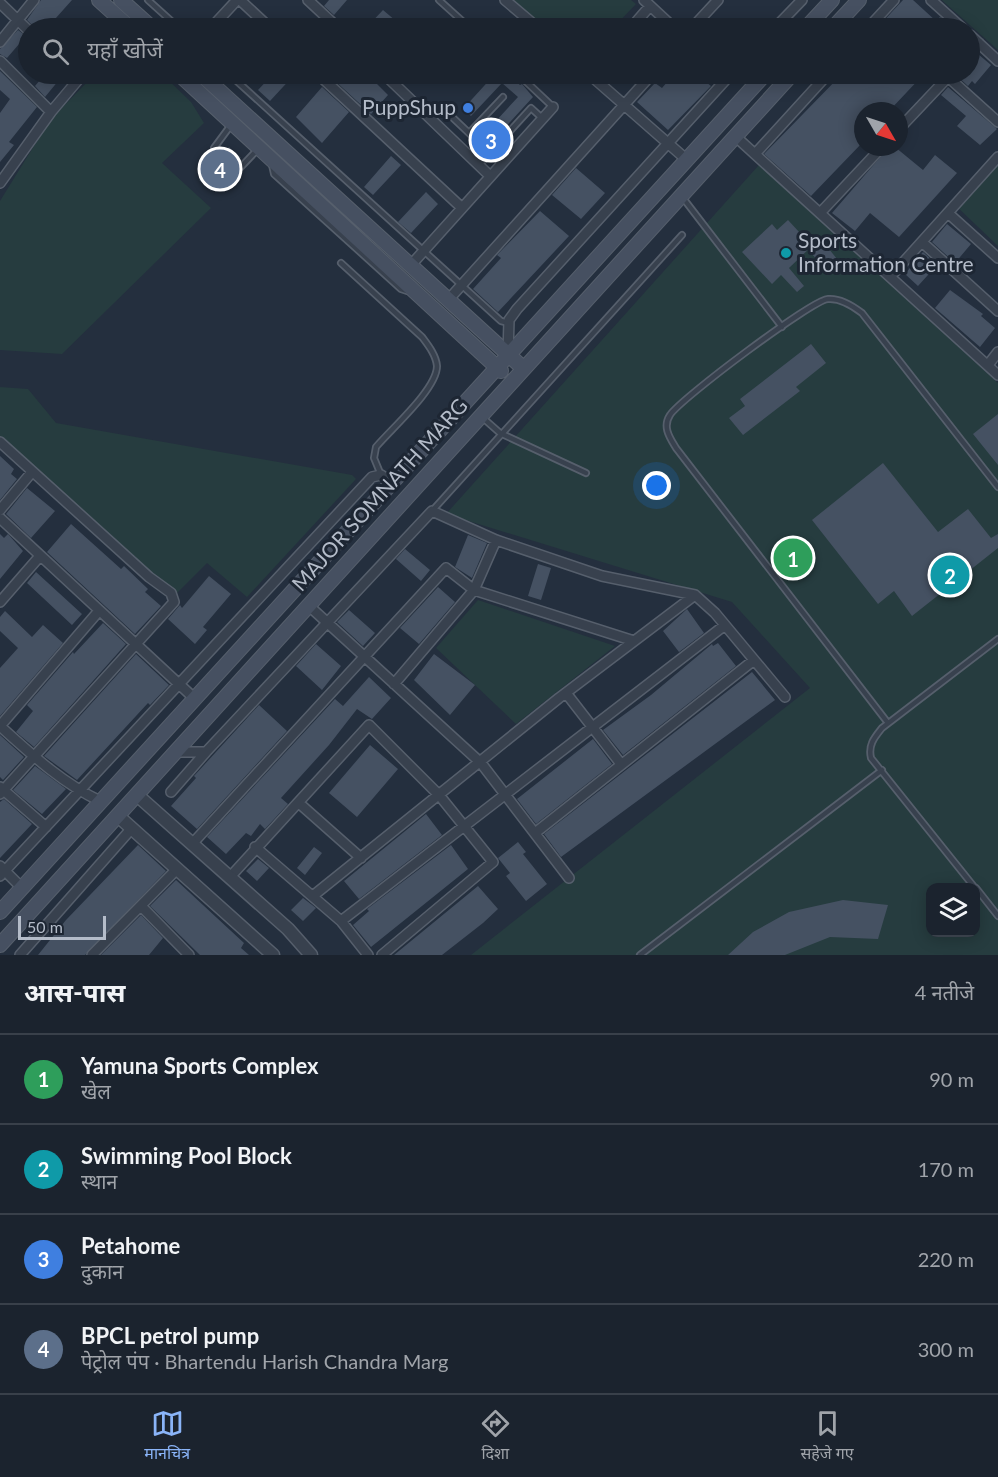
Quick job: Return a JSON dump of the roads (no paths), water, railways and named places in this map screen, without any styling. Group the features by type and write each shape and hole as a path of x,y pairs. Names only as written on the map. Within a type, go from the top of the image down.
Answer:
{"main road":[{"path":"99,0 118,18"},
{"path":"121,0 141,18"},
{"path":"815,18 832,0"},
{"path":"842,18 859,0"},
{"path":"190,84 512,381"},
{"path":"212,84 524,368"},
{"name":"MAJOR SOMNATH MARG","path":"0,912 194,698 386,479 496,367 756,84"},
{"name":"MAJOR SOMNATH MARG","path":"0,945 783,84"},
{"path":"666,183 681,196"},
{"path":"119,780 137,795"},
{"path":"100,801 118,816"}],"street":[{"path":"0,42 17,18 34,0"},
{"path":"221,18 239,0 259,18"},
{"path":"308,0 327,18"},
{"path":"505,0 526,18"},
{"path":"785,18 802,0"},
{"path":"877,18 894,0"},
{"path":"931,0 951,18"},
{"path":"700,18 714,2"},
{"path":"0,3 17,18"},
{"path":"637,18 647,3 663,18"},
{"path":"980,44 998,61"},
{"path":"0,61 18,79"},
{"path":"23,84 51,112"},
{"path":"1,179 71,84"},
{"path":"329,84 461,207"},
{"path":"394,84 490,176"},
{"path":"603,84 687,160"},
{"path":"449,299 643,84"},
{"path":"508,354 509,323 517,309 720,84"},
{"path":"755,154 819,84"},
{"path":"908,119 942,84"},
{"path":"959,84 998,122"},
{"path":"411,265 553,107"},
{"path":"735,136 998,375"},
{"path":"821,212 874,156"},
{"path":"891,276 998,157"},
{"path":"949,214 998,258"},
{"path":"923,243 998,311"},
{"path":"988,365 998,352"},
{"path":"0,442 171,593 174,602 172,607 35,758 1,790 46,827"},
{"path":"0,510 32,472"},
{"path":"22,888 2,870 46,827 372,477 386,479"},
{"path":"171,792 432,511 496,540 602,576 695,595 725,625 785,697"},
{"path":"0,518 194,698"},
{"path":"394,684 474,590 496,540"},
{"path":"0,602 40,556"},
{"path":"192,844 446,568 474,590 634,641"},
{"path":"314,895 566,693 695,595"},
{"path":"308,605 480,762 569,878"},
{"path":"99,612 0,726 35,758 79,791 100,801"},
{"path":"341,921 725,625"},
{"path":"535,833 754,660"},
{"path":"566,693 621,764"},
{"path":"230,877 255,847 300,804 369,725 439,795 493,862 382,955"},
{"path":"176,752 206,752"},
{"path":"137,795 288,928 310,955"},
{"path":"300,804 361,858"},
{"path":"118,816 273,955"},
{"path":"20,955 132,828"},
{"path":"255,847 314,895 341,921 368,955"},
{"path":"93,955 177,869"},
{"path":"61,879 75,892"},
{"path":"141,906 189,955"}],"lane":[{"path":"148,0 168,18"},
{"path":"439,0 459,18"},
{"path":"240,84 460,286 501,321 509,323"},
{"path":"529,84 553,107"},
{"path":"469,133 503,97"},
{"path":"479,165 531,108 542,118"},
{"path":"451,116 490,153"},
{"path":"220,156 214,148 232,123"},
{"path":"233,168 240,168 259,148"},
{"path":"313,175 325,162"},
{"path":"681,196 782,327"},
{"path":"432,511 500,433 682,235"},
{"path":"341,263 422,338 437,365 431,384 376,447 374,458 386,479"},
{"path":"888,723 666,433 668,416 683,400 782,327 813,305 829,299 851,305 862,313 998,487"},
{"path":"480,415 500,433 586,473"},
{"path":"971,883 871,758 869,750 875,736 888,723 998,639"},
{"path":"640,955 882,770"},
{"path":"980,894 998,916"}],"place":[{"name":"PuppShup","path":"468,108"},
{"name":"Petahome","path":"491,140"},
{"name":"BPCL petrol pump","path":"220,169"},
{"name":"Sports Information Centre","path":"786,253"},
{"name":"Yamuna Sports Complex","path":"793,558"},
{"name":"Swimming Pool Block","path":"950,575"}]}
